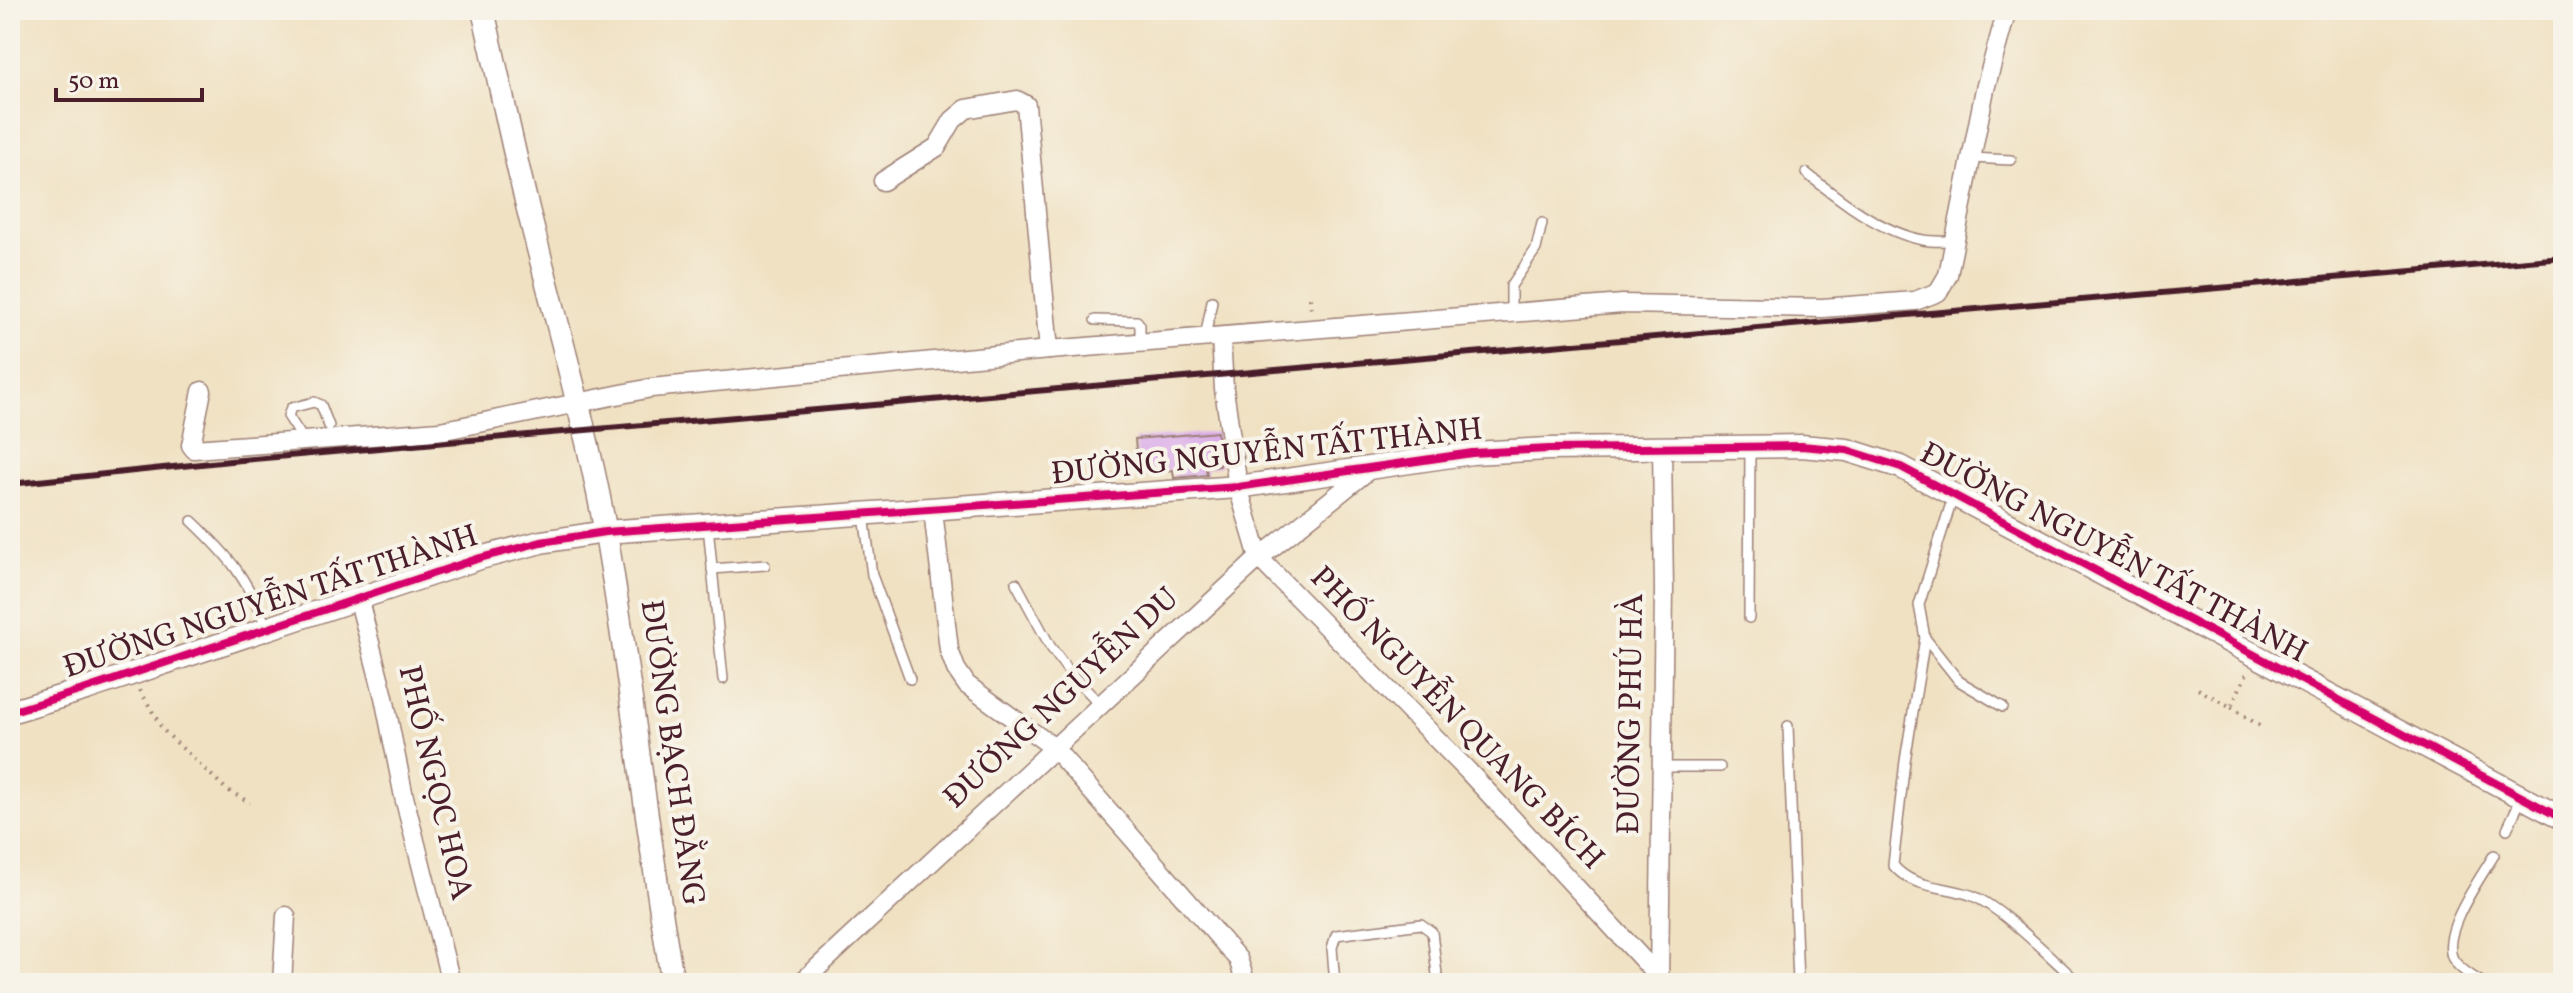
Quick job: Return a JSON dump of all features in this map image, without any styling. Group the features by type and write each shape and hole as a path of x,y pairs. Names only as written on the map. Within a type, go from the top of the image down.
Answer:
{"street":[{"name":"ĐƯỜNG BẠCH ĐẰNG","path":"483,10 527,203 578,401 605,532 628,674 647,827 673,983"},
{"path":"202,391 191,445 194,449 440,431 578,401 657,388 1049,350 1631,303 1822,308 1915,301 1938,292 1945,284 1987,78 2007,10"},
{"path":"883,181 937,147 953,120 966,109 1017,100 1026,105 1049,350"},
{"name":"PHỐ NGUYỄN QUANG BÍCH","path":"1213,338 1224,389 1238,487 1259,558 1468,771 1659,980"},
{"name":"ĐƯỜNG NGUYỄN TẤT THÀNH","path":"10,712 480,558 541,542 605,532 1238,487 1472,453 1801,446 1847,450 1901,467 2563,819"},
{"name":"ĐƯỜNG PHÚ HÀ","path":"1659,980 1664,591 1662,447"},
{"name":"ĐƯỜNG NGUYỄN DU","path":"801,983 1259,558 1371,468"},
{"path":"933,510 949,650 956,669 967,685 1053,747 1238,959 1246,983"},
{"name":"PHỐ NGỌC HOA","path":"358,597 451,983"},
{"path":"282,983 286,916"}],"lane":[{"path":"1971,158 2011,160"},
{"path":"1806,173 1848,206 1878,223 1922,240 1955,241"},
{"path":"1511,313 1511,286 1536,249 1542,223"},
{"path":"1212,301 1213,338"},
{"path":"1095,320 1137,321 1140,325 1140,343"},
{"path":"305,442 288,416 291,408 314,402 321,405 329,426"},
{"path":"1749,618 1750,446"},
{"path":"1955,494 1919,605 1925,638 1905,761 1893,865 1901,875 1972,896 1990,906 2079,983"},
{"path":"864,515 872,575 910,679"},
{"path":"192,521 233,563 251,589 267,628"},
{"path":"708,526 723,679"},
{"path":"712,569 765,565"},
{"path":"1016,583 1050,646 1069,672 1100,704"},
{"path":"1925,638 1959,681 2003,707"},
{"path":"1788,726 1798,983"},
{"path":"1660,767 1720,767"},
{"path":"2507,829 2522,797"},
{"path":"2483,983 2455,963 2449,948 2453,927 2494,855"},
{"path":"1335,983 1332,948 1336,935 1421,924 1432,932 1438,983"}],"path":[{"path":"2231,707 2256,657"},
{"path":"131,674 163,730 226,789 250,803"},
{"path":"2198,689 2263,728"}],"building":[{"path":"1217,432 1220,466 1206,468 1207,475 1174,478 1173,470 1138,473 1135,439"}],"railway":[{"path":"10,484 230,461 2563,258"}],"cycle path":[{"path":"10,712 480,558 541,542 605,532 1238,487 1472,453 1801,446 1847,450 1901,467 2563,819"}]}
